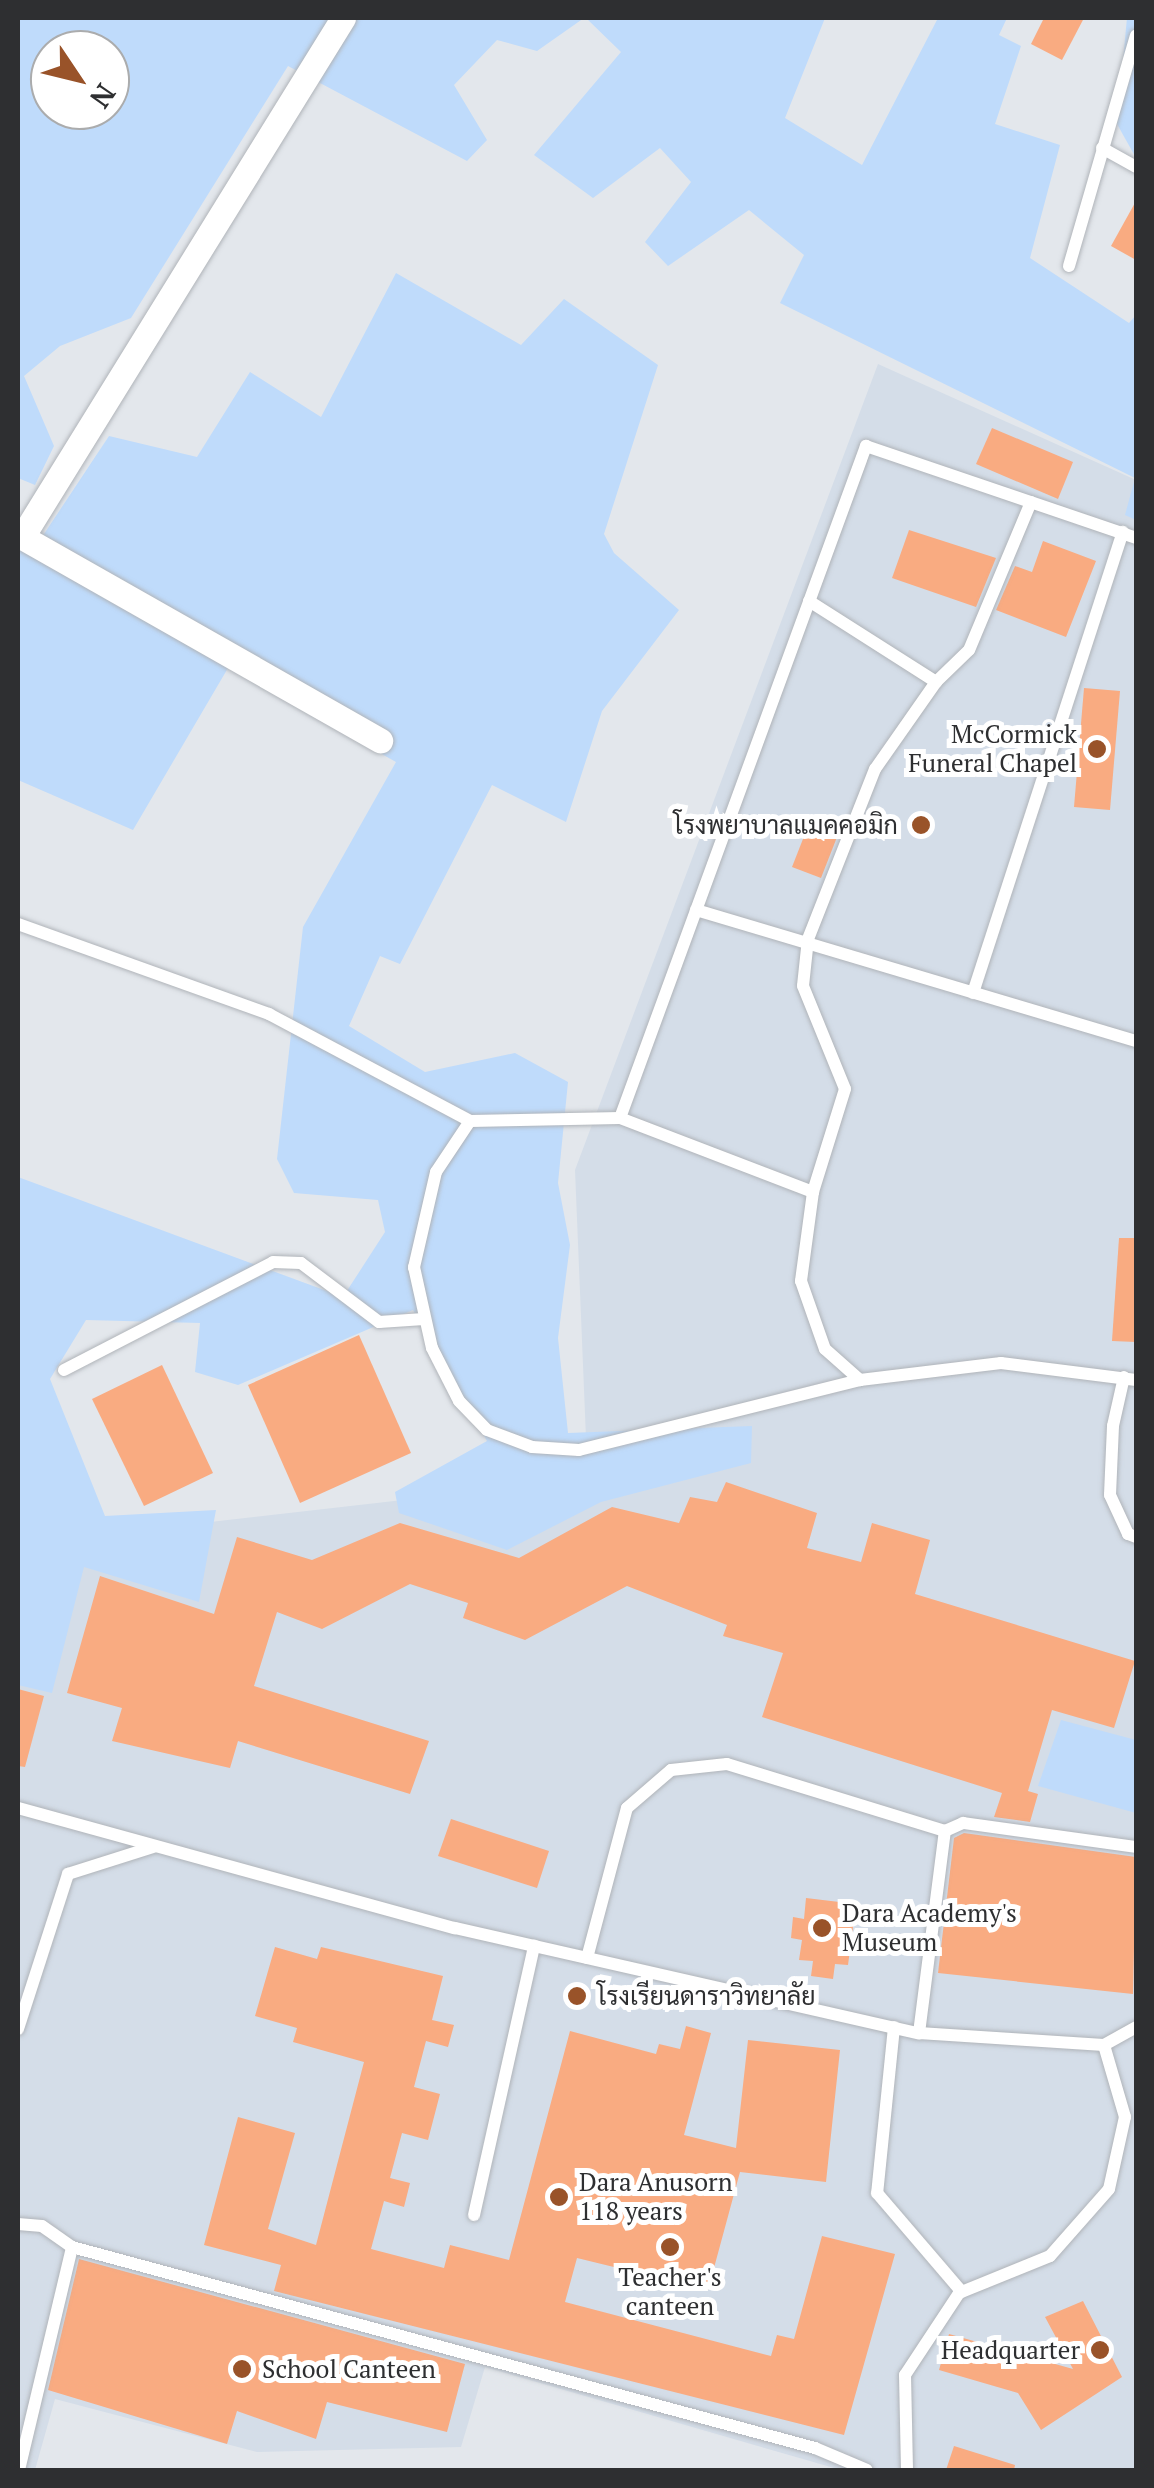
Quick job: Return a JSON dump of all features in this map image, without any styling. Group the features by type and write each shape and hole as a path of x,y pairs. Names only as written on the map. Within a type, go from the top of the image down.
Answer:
{"street":[{"path":"342,18 22,537 380,740"}],"lane":[{"path":"1069,266 1136,36"},
{"path":"1102,148 1136,167"},
{"path":"620,1118 866,446 1130,535 973,993"},
{"path":"860,1380 825,1349 801,1281 813,1192 845,1089 803,986 808,940 876,769 936,682 969,650 1031,502"},
{"path":"809,600 936,682"},
{"path":"696,910 808,940 1136,1041"},
{"path":"18,924 268,1014 470,1121 620,1118 813,1192"},
{"path":"470,1121 436,1172 422,1217 414,1268 424,1319 458,1401 487,1430 532,1447 579,1450 860,1380 1000,1363 1130,1378 1113,1426 1110,1494 1128,1534 1136,1537"},
{"path":"64,1370 273,1262 301,1263 379,1322 424,1319"},
{"path":"586,1958 627,1808 671,1770 726,1764 945,1832 963,1823 1136,1847"},
{"path":"18,1808 534,1946 919,2033 1104,2045 1136,2027"},
{"path":"919,2033 945,1832"},
{"path":"18,2029 68,1874 156,1846"},
{"path":"474,2215 534,1946"},
{"path":"894,2027 877,2193 962,2292"},
{"path":"907,2470 904,2375 962,2292 1050,2256 1109,2189 1125,2117 1104,2045"},
{"path":"18,2224 42,2226 72,2247 815,2448 867,2470"},
{"path":"19,2470 72,2247"}],"shaded area":[{"path":"18,18 584,18 537,51 497,40 454,85 487,140 467,161 288,66 131,318 60,346 24,376 54,446 35,485 18,478"},
{"path":"586,18 825,18 785,118 862,165 938,18 1007,18 999,35 1021,46 995,124 1060,145 1030,258 1129,323 1136,315 1136,520 1125,515 1135,478 780,303 804,255 749,210 668,266 645,242 691,182 660,148 593,198 534,155 621,52"},
{"path":"1127,18 1136,18 1136,158 1117,124"},
{"path":"396,273 521,345 564,299 658,365 604,534 614,553 679,610 602,711 566,822 492,785 400,964 380,956 349,1026 425,1072 515,1053 568,1082 558,1183 570,1245 558,1338 568,1433 752,1426 751,1463 601,1502 507,1550 399,1513 395,1492 487,1441 413,1310 238,1385 195,1372 200,1323 86,1320 50,1379 105,1516 216,1510 199,1602 84,1567 52,1693 18,1685 18,1177 343,1297 385,1232 378,1200 294,1193 277,1159 303,927 396,762 228,668 133,830 18,780 18,532 40,540 109,436 197,457 250,372 321,417"},
{"name":"โรงเรียนดาราวิทยาลัย","path":"878,364 1136,480 1136,2470 841,2470 485,2367 461,2447 257,2452 55,2399 35,2470 18,2470 18,1544 595,1478 586,1438 575,1170"},
{"path":"1061,1720 1136,1740 1136,1813 1038,1786"}],"building":[{"path":"1044,18 1084,18 1062,60 1031,44"},
{"path":"1136,201 1136,260 1111,246"},
{"path":"992,428 1073,462 1058,499 976,464"},
{"path":"909,530 996,558 976,607 892,578"},
{"path":"1043,541 1096,561 1066,637 996,610 1015,566 1032,572"},
{"name":"McCormick Funeral Chapel","path":"1084,688 1120,691 1110,810 1074,807"},
{"path":"812,816 841,827 821,878 792,867"},
{"path":"1119,1238 1136,1238 1136,1342 1112,1341"},
{"path":"359,1335 411,1453 300,1503 248,1385"},
{"path":"162,1365 213,1473 144,1506 92,1399"},
{"path":"726,1482 817,1513 807,1548 861,1562 872,1523 930,1540 915,1594 1135,1661 1114,1728 1052,1710 1028,1791 1038,1794 1030,1822 994,1817 1002,1793 762,1717 783,1653 723,1636 727,1625 627,1586 525,1640 463,1618 468,1603 410,1584 322,1629 277,1612 254,1686 429,1741 410,1794 238,1741 230,1768 112,1741 122,1708 67,1693 100,1576 214,1614 237,1537 312,1560 400,1523 519,1558 612,1507 679,1523 690,1497 717,1502"},
{"path":"18,1689 44,1696 25,1767 18,1766"},
{"path":"451,1819 549,1851 537,1888 438,1856"},
{"path":"964,1833 1136,1857 1133,1994 938,1973 954,1838"},
{"name":"Dara Academy's Museum","path":"806,1898 856,1904 848,1965 835,1964 833,1979 811,1976 813,1961 799,1960 802,1940 791,1938 793,1917 804,1919"},
{"path":"275,1947 317,1959 321,1947 443,1976 432,2020 454,2025 448,2047 426,2041 414,2087 440,2094 428,2140 402,2133 390,2178 410,2183 404,2207 384,2201 371,2249 444,2268 450,2245 509,2260 570,2031 656,2054 659,2044 680,2049 686,2026 711,2033 684,2135 736,2148 748,2040 840,2050 826,2182 740,2172 708,2290 577,2258 565,2302 771,2356 777,2335 794,2339 822,2236 895,2254 844,2435 274,2291 281,2265 204,2245 238,2117 295,2133 268,2229 316,2245 364,2062 293,2042 297,2028 255,2016"},
{"name":"School Canteen","path":"79,2259 465,2364 447,2432 327,2402 316,2439 237,2411 227,2444 48,2390"},
{"name":"Headquarter","path":"1083,2301 1122,2377 1041,2430 1018,2393 939,2370 949,2334 1073,2369 1045,2317"},
{"path":"954,2446 1015,2465 1014,2470 946,2470"}],"place":[{"name":"McCormick Funeral Chapel","path":"1097,749"},
{"name":"โรงพยาบาลแมคคอมิก","path":"921,825"},
{"name":"Dara Academy's Museum","path":"822,1928"},
{"name":"โรงเรียนดาราวิทยาลัย","path":"577,1996"},
{"name":"Dara Anusorn 118 years","path":"559,2197"},
{"name":"Teacher's canteen","path":"670,2247"},
{"name":"Headquarter","path":"1100,2350"},
{"name":"School Canteen","path":"242,2369"}]}
